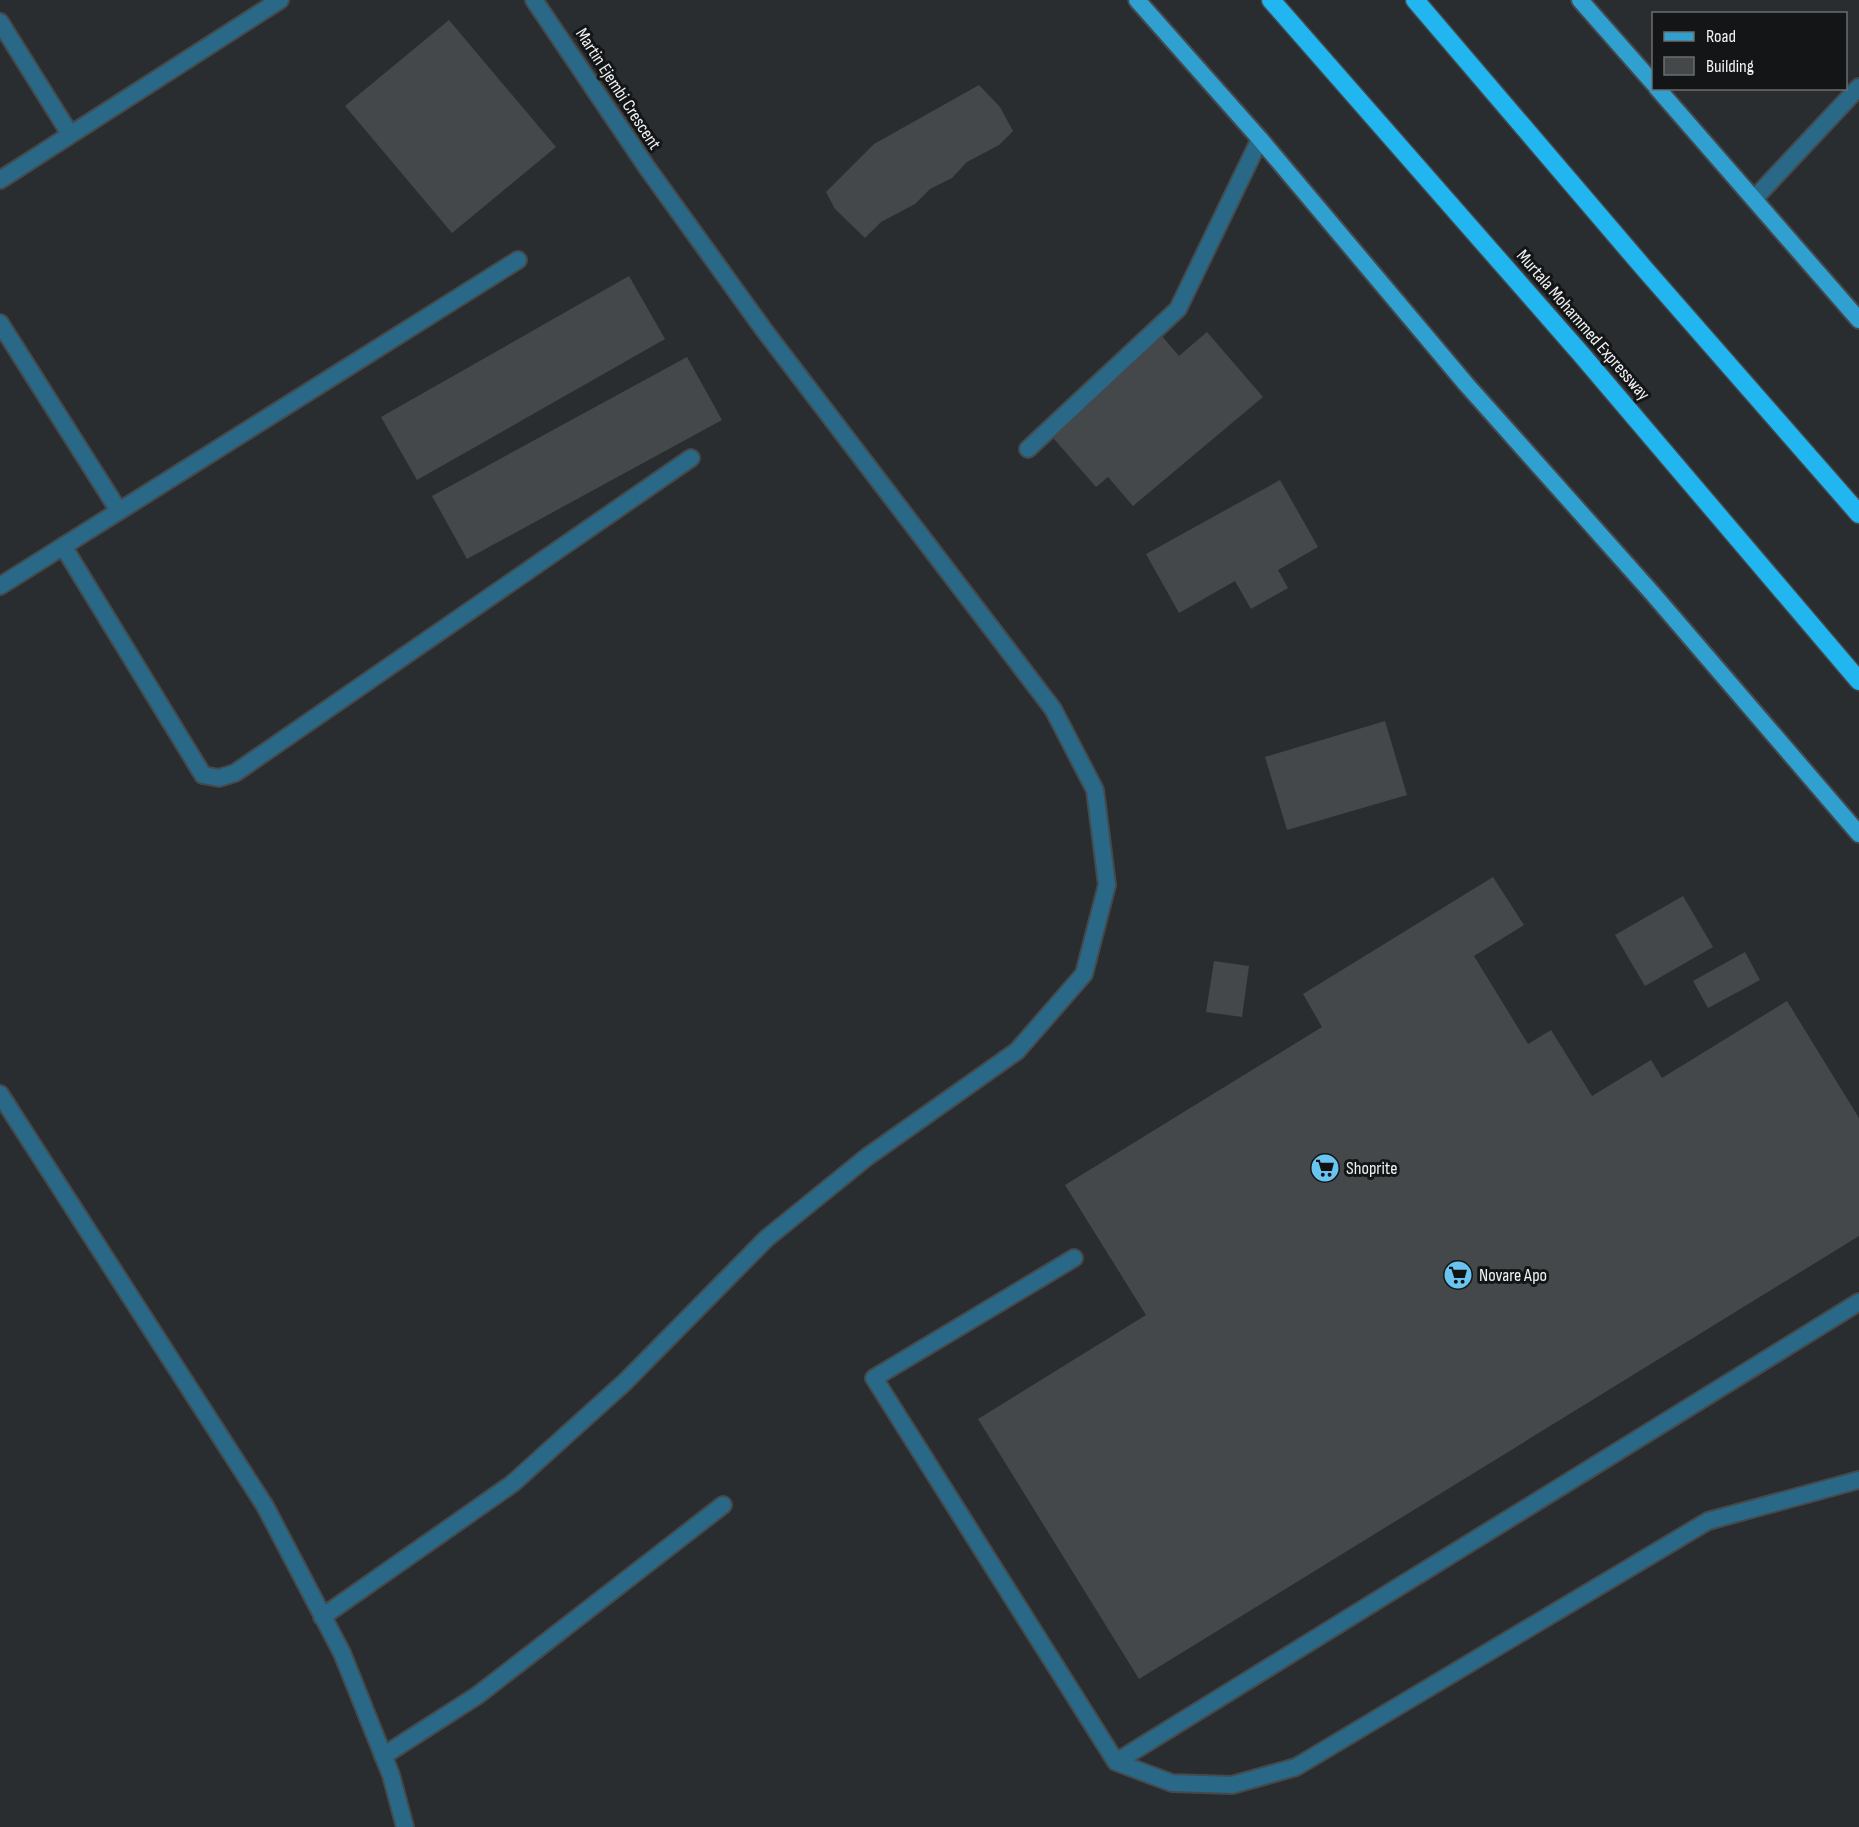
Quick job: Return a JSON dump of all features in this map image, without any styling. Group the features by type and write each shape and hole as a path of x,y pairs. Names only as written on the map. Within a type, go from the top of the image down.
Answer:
{"highway":[{"name":"Murtala Mohammed Expressway","path":"1271,0 1581,354 1859,681"},
{"path":"1415,0 1643,267 1859,514"}],"main road":[{"path":"1137,0 1260,139 1466,384 1653,594 1859,834"},
{"path":"1580,0 1652,83"},
{"path":"1659,90 1859,320"}],"street":[{"path":"0,180 280,0"},
{"name":"Martin Ejembi Crescent","path":"322,1617 512,1484 625,1382 767,1238 867,1157 1017,1051 1084,974 1107,885 1095,790 1053,709 764,330 648,169 534,0"},
{"path":"0,22 69,134"},
{"path":"1754,199 1859,87"},
{"path":"1028,449 1178,309 1260,139"},
{"path":"0,586 518,260"},
{"path":"0,323 119,511"},
{"path":"63,546 203,775 219,778 235,773 691,458"},
{"path":"0,1094 265,1506 342,1653 384,1756 405,1827"},
{"path":"1074,1258 874,1378 1116,1762 1172,1783 1232,1785 1296,1767 1708,1521 1859,1480"},
{"path":"1116,1762 1859,1302"},
{"path":"384,1756 478,1695 723,1505"}],"building":[{"path":"449,20 556,147 452,233 345,106"},
{"path":"979,85 1000,107 1013,131 999,145 967,162 952,178 930,189 915,204 881,222 865,238 835,209 826,192 874,144"},
{"path":"629,276 665,339 417,480 381,417"},
{"path":"1207,332 1263,397 1133,506 1108,477 1096,487 1047,431 1161,335 1179,356"},
{"path":"687,357 722,420 467,559 432,496"},
{"path":"1280,480 1318,547 1278,570 1288,588 1251,609 1235,581 1179,613 1146,554"},
{"path":"1385,721 1407,795 1287,830 1265,757"},
{"name":"Novare Apo","path":"1493,877 1524,925 1474,956 1528,1044 1551,1030 1592,1096 1651,1060 1662,1078 1787,1001 1859,1118 1859,1236 1139,1679 978,1419 1146,1315 1065,1185 1322,1027 1303,994"},
{"path":"1683,896 1713,947 1645,986 1615,935"},
{"path":"1745,952 1760,980 1708,1008 1693,981"},
{"path":"1214,961 1249,966 1242,1017 1206,1012"}],"place":[{"name":"Shoprite","path":"1325,1168"},
{"name":"Novare Apo","path":"1458,1275"}]}
